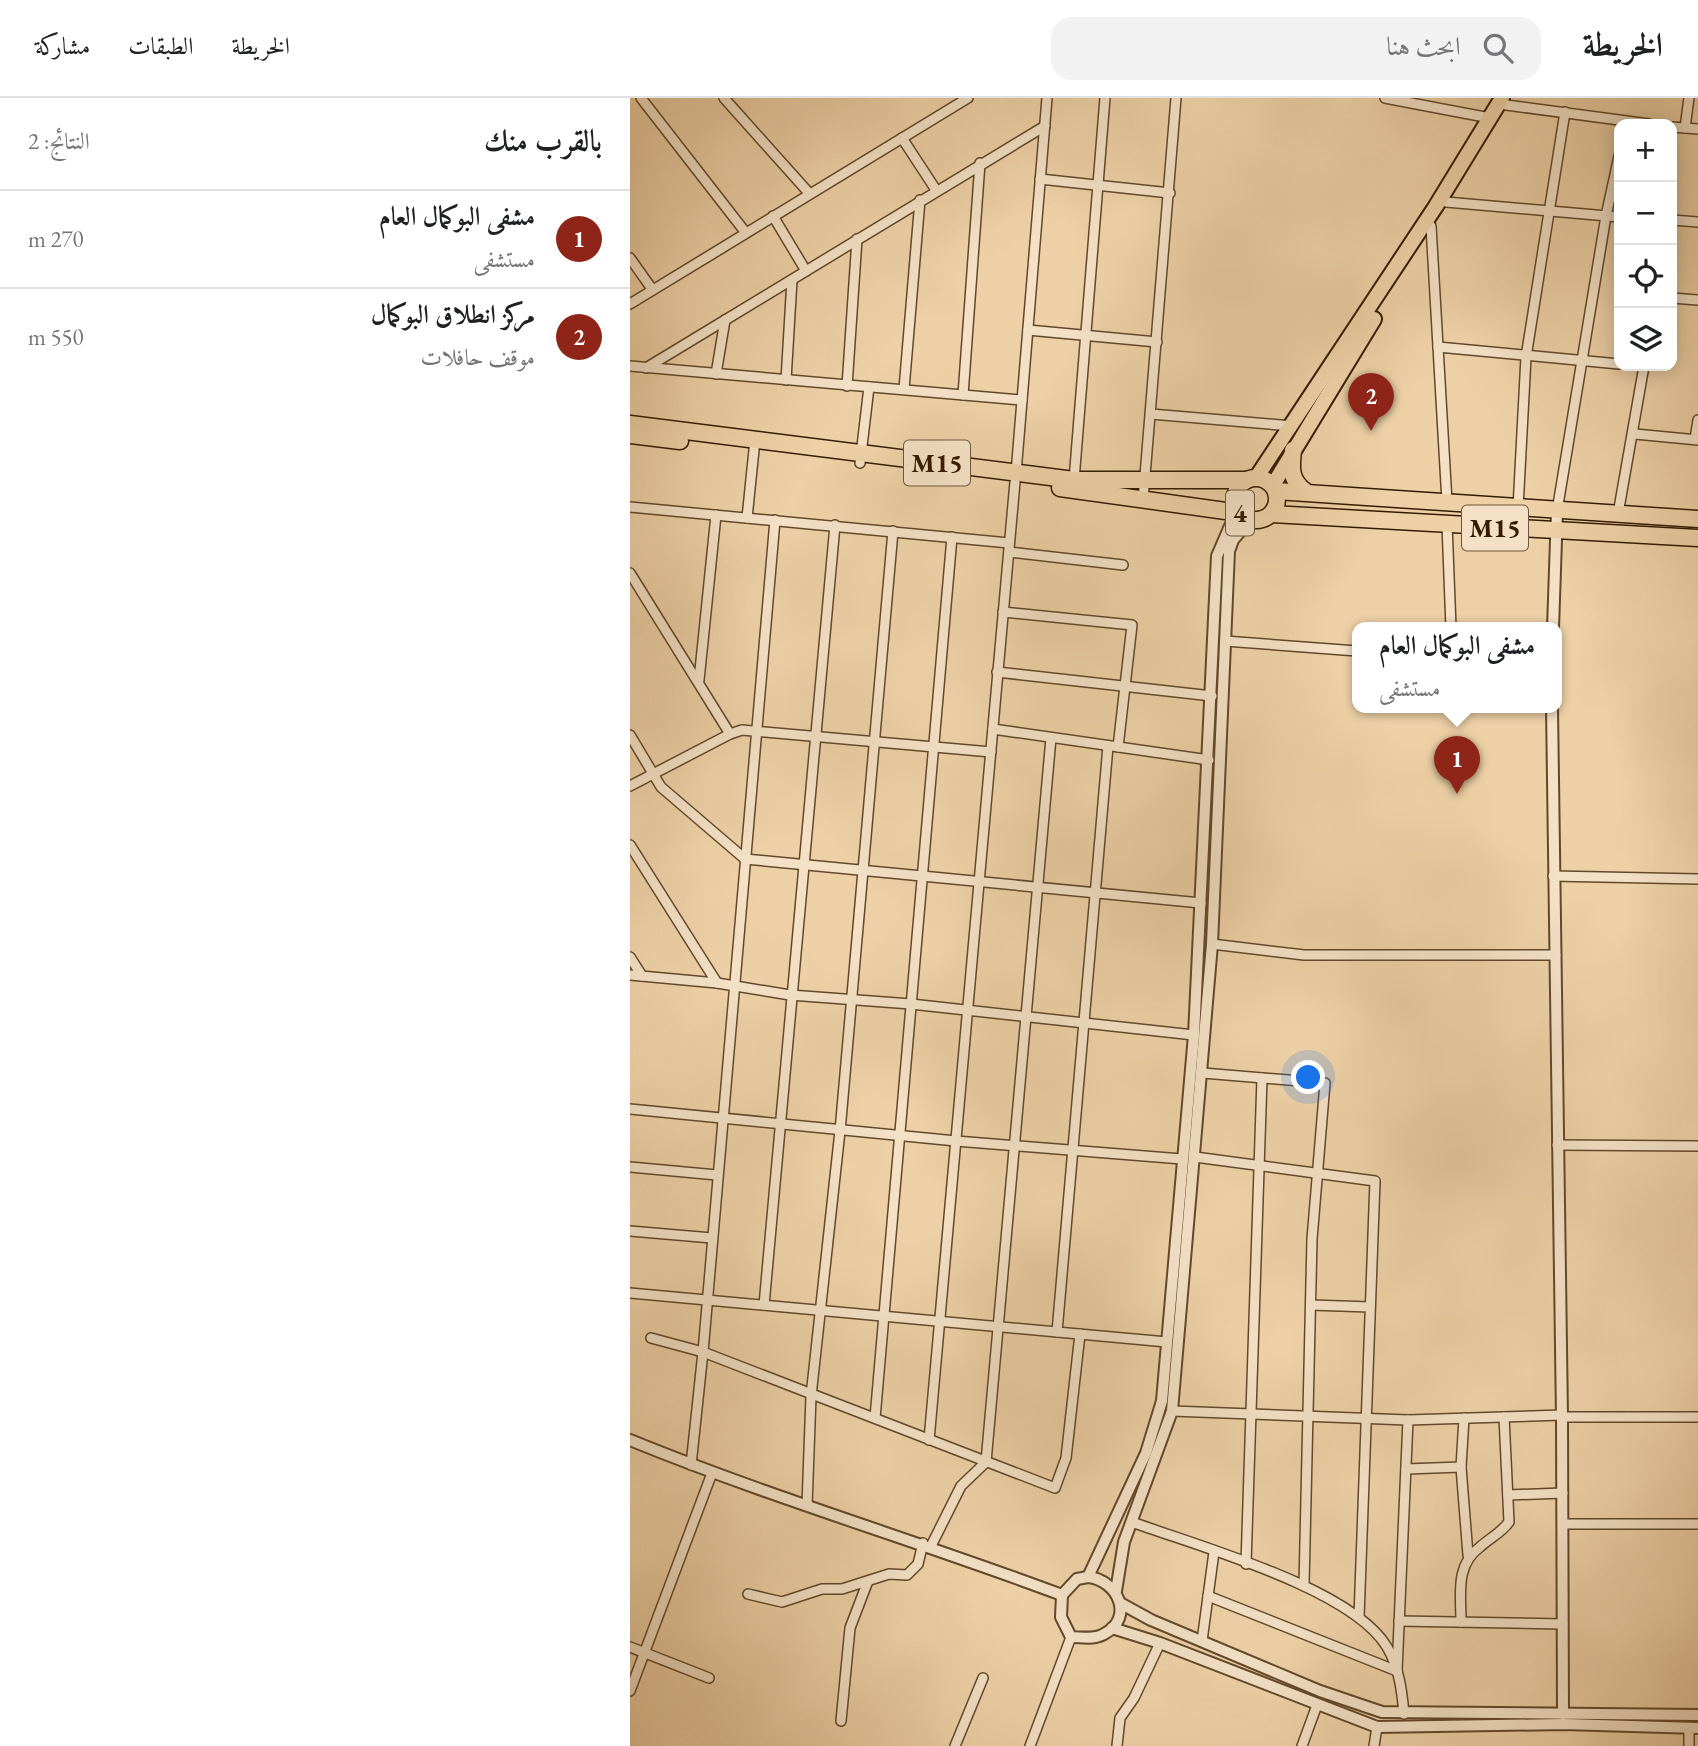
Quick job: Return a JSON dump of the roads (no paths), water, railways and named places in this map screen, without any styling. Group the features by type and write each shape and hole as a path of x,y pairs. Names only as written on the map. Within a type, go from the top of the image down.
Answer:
{"highway":[{"name":"M15","path":"630,424 754,445"},
{"name":"M15","path":"630,435 754,445 1016,478 1245,517"},
{"path":"1293,450 1292,475 1296,484 1305,491"},
{"name":"M15","path":"1016,478 1146,482 1251,479"},
{"name":"4","path":"1292,513 1272,514 1262,520 1245,517 1235,495 1251,479 1275,488 1305,491"},
{"name":"4","path":"1272,514 1278,503 1275,488"},
{"name":"M15","path":"1305,491 1698,519"},
{"name":"M15","path":"1292,513 1557,532 1698,538"}],"main road":[{"path":"1251,479 1301,421 1431,226 1500,101"},
{"path":"1275,488 1293,450 1301,421 1441,206"}],"street":[{"path":"641,98 746,233"},
{"path":"724,98 809,193"},
{"path":"630,304 968,98"},
{"path":"929,1440 1016,478 1047,98"},
{"path":"1074,480 1105,98"},
{"path":"1143,500 1176,98"},
{"path":"1385,98 1488,123"},
{"path":"1685,128 1689,98"},
{"path":"1500,101 1614,121"},
{"path":"1518,508 1525,357 1565,112"},
{"path":"646,368 1045,126"},
{"path":"1677,127 1698,129"},
{"path":"902,138 936,190"},
{"path":"963,395 980,163"},
{"path":"1040,179 1170,193"},
{"path":"1553,622 1558,511 1614,179"},
{"path":"904,389 920,200"},
{"path":"1441,206 1614,217"},
{"path":"773,216 806,271"},
{"path":"1677,220 1698,222"},
{"path":"1431,226 1447,502"},
{"path":"847,386 857,239"},
{"path":"630,258 652,289"},
{"path":"786,380 792,280"},
{"path":"1677,298 1698,300"},
{"path":"716,374 725,320"},
{"path":"1028,330 1157,342"},
{"path":"1438,347 1614,364"},
{"path":"630,366 1022,400"},
{"path":"1618,514 1643,371"},
{"path":"861,458 869,387"},
{"path":"1151,414 1301,421"},
{"path":"1634,434 1696,440 1698,420"},
{"path":"747,518 754,445"},
{"path":"630,507 952,537 1123,565"},
{"path":"699,680 716,515"},
{"path":"1072,1637 1095,1638 1112,1628 1120,1612 1116,1591 1117,1570 1172,1411 1212,944 1229,551 1245,517"},
{"path":"1088,1577 1158,1421 1194,1035 1217,556 1230,526 1245,517"},
{"path":"691,1465 775,520"},
{"path":"1447,524 1451,622"},
{"path":"764,1306 790,995 835,525"},
{"path":"807,1506 811,1396 840,1131 893,531"},
{"path":"875,1418 952,537"},
{"path":"630,573 699,680 730,734"},
{"path":"1003,612 1132,625 1118,747"},
{"path":"1225,641 1352,651"},
{"path":"998,672 1212,696"},
{"path":"1552,713 1556,1145 1563,1493 1563,1714"},
{"path":"630,786 730,734 755,729 991,752"},
{"path":"993,729 1209,760"},
{"path":"630,735 661,787 745,859 1201,903"},
{"path":"748,1594 782,1602 822,1588 842,1589 889,1574 907,1575 918,1564 961,1486 986,1462 1051,738"},
{"path":"1056,1332 1108,746"},
{"path":"630,845 717,983"},
{"path":"1553,876 1698,879"},
{"path":"1212,944 1304,955 1556,955"},
{"path":"630,957 642,976"},
{"path":"630,975 734,985 790,995 911,1004 1194,1035"},
{"path":"1203,1073 1325,1083 1317,1173 1311,1305 1304,1585"},
{"path":"1246,1564 1262,1078"},
{"path":"630,1109 956,1142 1182,1159"},
{"path":"1556,1145 1698,1146"},
{"path":"1195,1157 1375,1181 1359,1617"},
{"path":"630,1167 717,1175"},
{"path":"630,1231 712,1238"},
{"path":"630,1293 1167,1342"},
{"path":"1311,1305 1370,1307"},
{"path":"651,1338 703,1352 811,1396 1055,1488 1066,1458 1080,1334"},
{"path":"1172,1411 1408,1420 1562,1416 1698,1417"},
{"path":"1468,1555 1503,1531 1509,1522 1504,1417"},
{"path":"1461,1622 1461,1576 1468,1555 1461,1467 1464,1418"},
{"path":"1397,1671 1408,1420"},
{"path":"630,1440 712,1473 927,1544 1062,1595"},
{"path":"1406,1469 1461,1467"},
{"path":"630,1691 712,1473"},
{"path":"1508,1495 1563,1493"},
{"path":"1132,1522 1304,1585 1338,1602 1359,1617 1387,1647 1402,1685 1404,1714"},
{"path":"1563,1524 1698,1524"},
{"path":"1202,1642 1214,1552"},
{"path":"1072,1637 1061,1618 1062,1595 1068,1586 1088,1577 1108,1583 1116,1591"},
{"path":"841,1721 850,1628 868,1581"},
{"path":"1208,1596 1397,1671"},
{"path":"1120,1603 1202,1642 1358,1705 1404,1714 1698,1715"},
{"path":"1399,1621 1563,1624"},
{"path":"1112,1628 1160,1643 1377,1727 1564,1724 1694,1728 1689,1746"},
{"path":"1030,1746 1072,1637"},
{"path":"1117,1746 1120,1718 1134,1698 1160,1643"},
{"path":"630,1647 709,1678"},
{"path":"955,1746 983,1678"},
{"path":"1302,1746 1317,1705"},
{"path":"1374,1746 1377,1727"}],"place":[{"name":"مركز انطلاق البوكمال","path":"1371,431"},
{"name":"مشفى البوكمال العام","path":"1457,794"}]}
